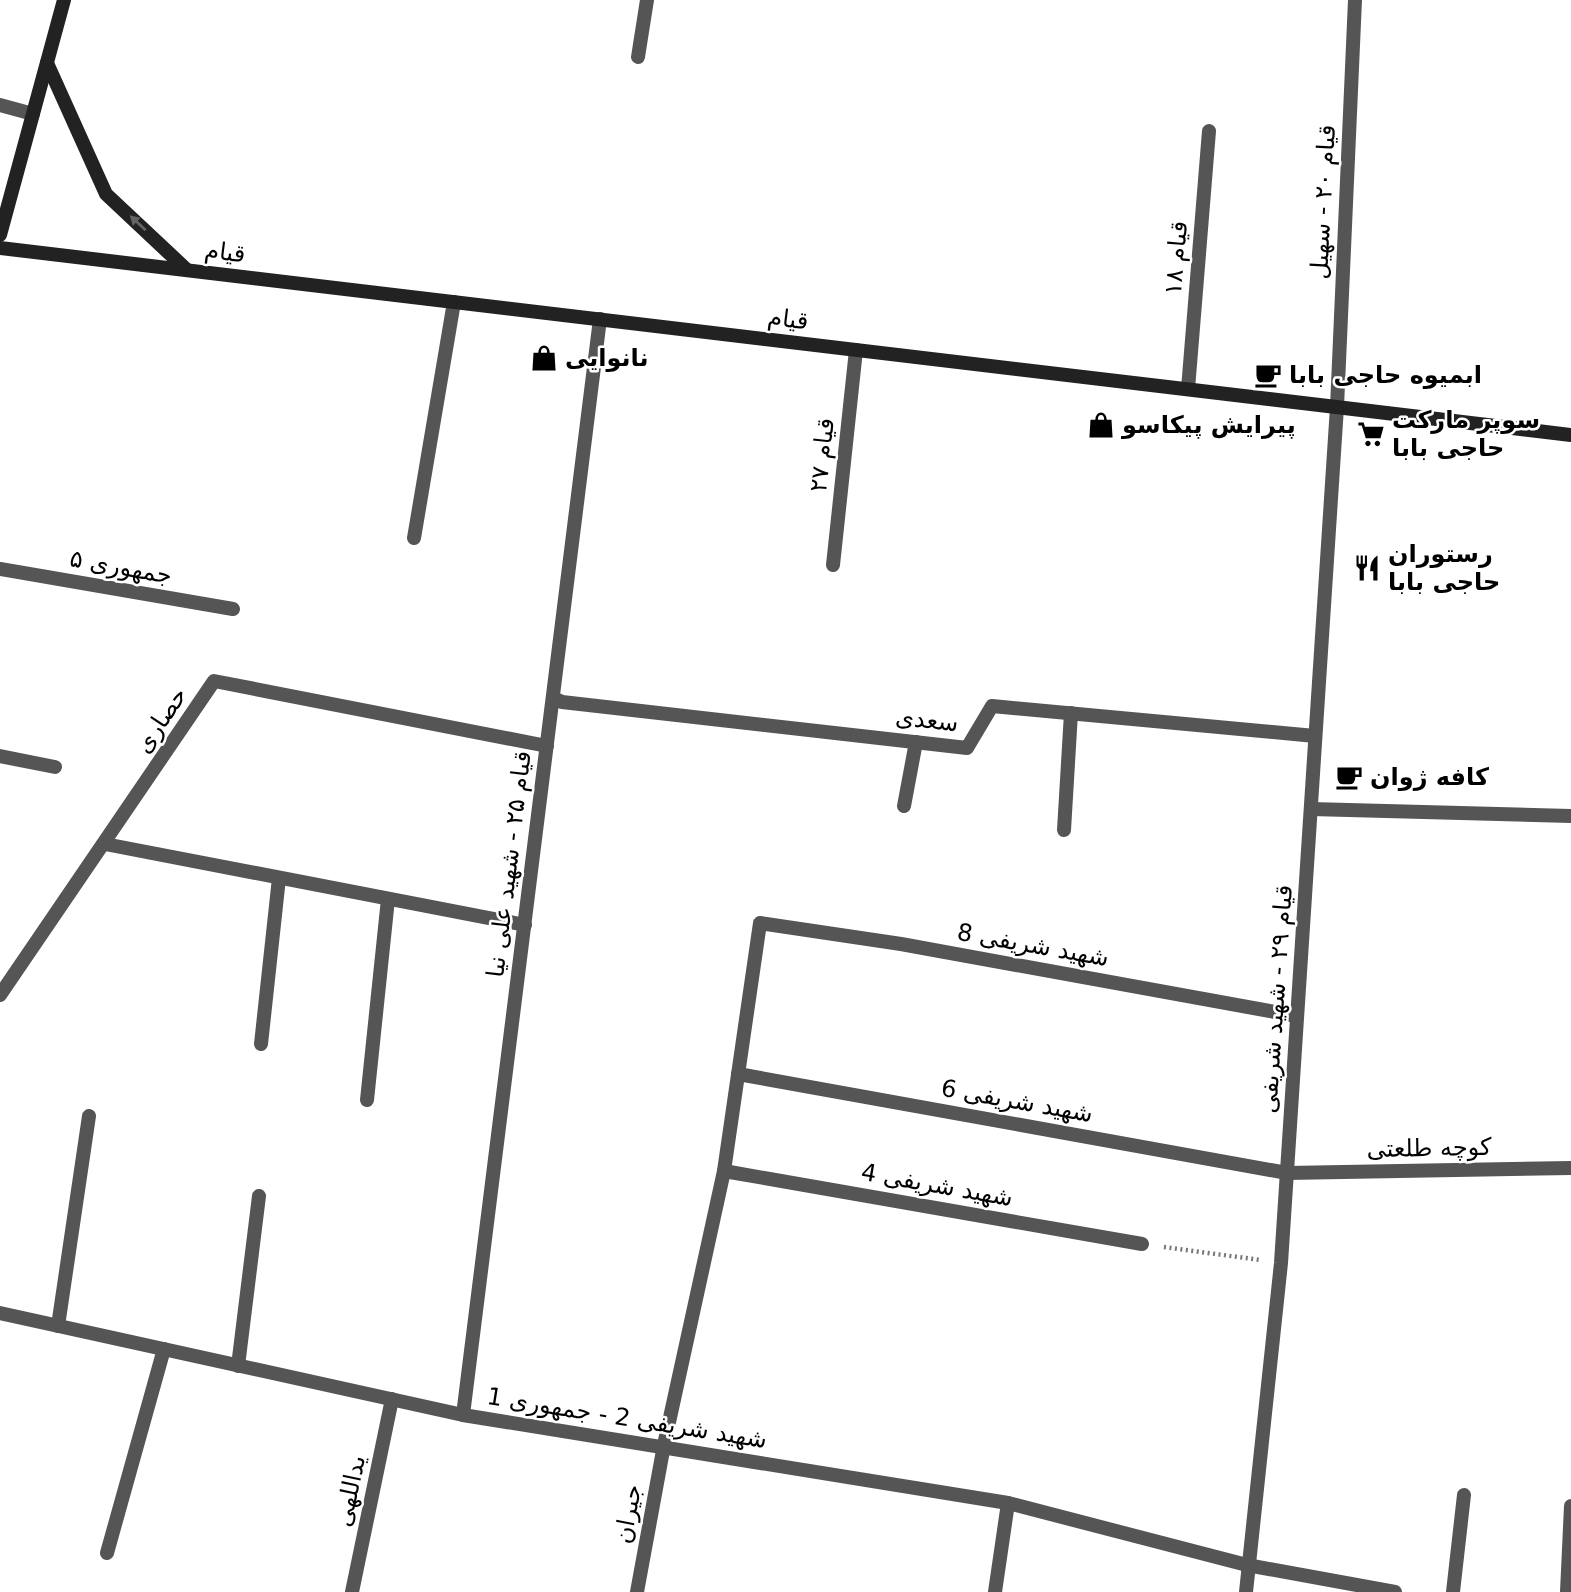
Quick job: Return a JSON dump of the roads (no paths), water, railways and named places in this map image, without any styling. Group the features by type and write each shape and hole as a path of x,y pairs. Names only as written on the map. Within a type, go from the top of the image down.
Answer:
{"main road":[{"path":"0,235 64,0"},
{"path":"47,63 106,194 187,270"},
{"name":"قیام","path":"0,248 1571,435"}],"street":[{"path":"638,57 646,0"},
{"name":"قیام ۲۰ - سهیل","path":"1337,407 1355,0"},
{"path":"0,105 33,114"},
{"name":"قیام ۱۸","path":"1188,389 1209,131"},
{"path":"414,538 454,302"},
{"name":"قیام ۲۵ - شهید علی نیا","path":"463,1415 600,319"},
{"name":"قیام ۲۷","path":"833,565 856,350"},
{"name":"قیام ۲۹ - شهید شریفی","path":"1246,1592 1281,1264 1337,407"},
{"name":"جمهوری ۵","path":"0,569 233,609"},
{"name":"حصاری","path":"0,995 106,844 214,681 547,746"},
{"name":"سعدی","path":"553,698 562,702 967,748 992,706 1315,736"},
{"path":"1064,830 1071,713"},
{"path":"904,806 916,742"},
{"path":"0,756 55,767"},
{"path":"1311,808 1571,816"},
{"path":"106,844 525,925"},
{"path":"261,1044 279,878"},
{"path":"367,1100 388,899"},
{"name":"شهید شریفی 8","path":"760,923 901,944 1297,1016"},
{"name":"جیران","path":"637,1592 664,1445 724,1171 760,923"},
{"name":"شهید شریفی 6","path":"738,1074 1287,1174"},
{"path":"58,1326 89,1116"},
{"name":"کوچه طلعتی","path":"1287,1174 1571,1168"},
{"name":"شهید شریفی 4","path":"724,1171 1142,1244"},
{"path":"238,1366 259,1196"},
{"name":"شهید شریفی 2 - جمهوری 1","path":"0,1313 463,1415 664,1445 1008,1503 1247,1565 1395,1592"},
{"path":"107,1553 164,1349"},
{"name":"یداللهی","path":"352,1592 392,1399"},
{"path":"1453,1592 1464,1495"},
{"path":"995,1592 1008,1503"},
{"path":"1567,1592 1571,1506"}],"place":[{"name":"نانوایی","path":"544,358"},
{"name":"ابمیوه حاجی بابا","path":"1268,375"},
{"name":"پیرایش پیکاسو","path":"1101,425"},
{"name":"سوپر مارکت حاجی بابا","path":"1371,434"},
{"name":"رستوران حاجی بابا","path":"1367,568"},
{"name":"کافه ژوان","path":"1349,777"}]}
